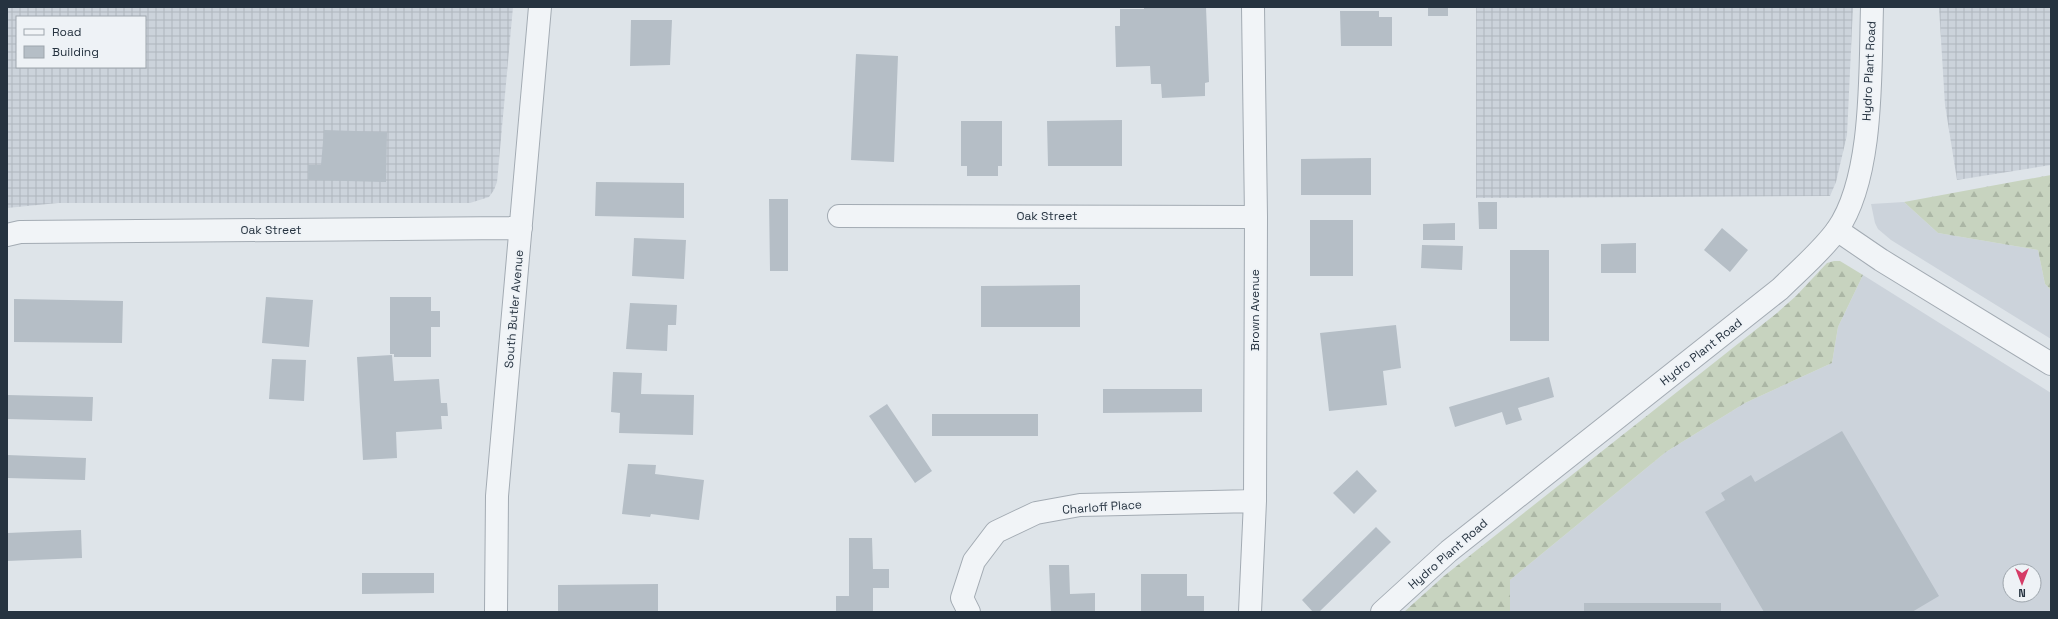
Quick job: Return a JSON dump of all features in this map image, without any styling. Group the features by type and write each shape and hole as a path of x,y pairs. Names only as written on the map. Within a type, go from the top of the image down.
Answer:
{"street":[{"name":"South Butler Avenue","path":"496,612 497,496 540,7"},
{"name":"Brown Avenue","path":"1250,612 1255,501 1256,217 1253,7"},
{"name":"Hydro Plant Road","path":"1382,612 1449,551 1780,289 1819,251 1837,230 1849,210 1864,149 1868,113 1872,7"},
{"name":"Oak Street","path":"839,216 1256,217"},
{"name":"Oak Street","path":"14,234 521,228"},
{"path":"1837,230 1881,260 2051,364"},
{"name":"Charloff Place","path":"969,612 962,598 974,562 996,532 1036,513 1080,505 1255,501"}],"shaded area":[{"path":"7,7 513,7 497,182 489,197 470,203 58,203 7,208"},
{"path":"1476,7 1853,7 1847,135 1836,182 1830,196 1476,198"},
{"path":"1939,7 2051,7 2051,165 1957,180 1945,105"},
{"path":"1904,202 1938,233 2038,250 2045,284 2051,290 2051,339 1891,240 1878,229 1875,223 1871,204"},
{"path":"1863,275 2051,393 2051,612 1510,612 1510,580 1666,452 1745,403 1832,363 1838,327"}],"green space":[{"path":"2051,175 2051,290 2045,284 2038,250 1938,233 1904,202"},
{"path":"1840,261 1863,275 1838,327 1832,363 1745,403 1666,452 1510,580 1510,612 1404,612 1444,576 1777,313 1796,296 1827,263"}],"building":[{"path":"1144,7 1206,7 1209,82 1205,83 1205,96 1162,98 1161,84 1151,84 1150,66 1116,67 1115,26 1120,26 1120,9 1144,9"},
{"path":"1428,7 1448,7 1448,16 1428,16"},
{"path":"1340,11 1379,11 1379,17 1392,17 1392,46 1341,46"},
{"path":"631,20 672,20 670,65 630,66"},
{"path":"856,54 898,56 894,162 851,160"},
{"path":"1122,120 1122,166 1048,166 1047,121"},
{"path":"961,121 1002,121 1002,166 998,166 998,176 967,176 967,166 961,166"},
{"path":"324,130 387,132 386,182 308,180 308,165 321,165"},
{"path":"1371,158 1371,195 1301,195 1301,159"},
{"path":"596,182 684,183 684,218 595,216"},
{"path":"769,199 788,199 788,271 770,271"},
{"path":"1478,202 1497,202 1497,229 1479,229"},
{"path":"1310,220 1353,220 1353,276 1310,276"},
{"path":"1455,223 1455,240 1423,240 1423,224"},
{"path":"1722,228 1748,250 1730,272 1704,250"},
{"path":"634,238 686,240 684,279 632,276"},
{"path":"1636,243 1636,273 1601,273 1601,244"},
{"path":"1422,245 1463,246 1462,270 1421,268"},
{"path":"1510,250 1549,250 1549,341 1510,341"},
{"path":"1080,285 1080,327 981,327 981,286"},
{"path":"266,297 313,300 309,347 262,343"},
{"path":"390,297 431,297 431,311 440,311 440,327 431,327 431,357 394,357 394,354 390,354"},
{"path":"14,299 123,301 122,343 14,342"},
{"path":"630,303 677,305 676,325 668,325 667,351 626,349"},
{"path":"1396,325 1401,368 1383,371 1387,405 1329,411 1320,333"},
{"path":"392,355 394,381 439,379 441,403 447,403 448,416 441,416 442,429 396,432 397,458 363,460 357,357"},
{"path":"272,359 306,360 304,401 269,399"},
{"path":"613,372 642,373 641,394 694,395 693,435 619,433 620,413 611,412"},
{"path":"1549,377 1554,397 1518,408 1522,420 1506,425 1502,412 1455,427 1449,407"},
{"path":"1103,389 1202,389 1202,412 1103,413"},
{"path":"7,395 93,397 92,421 7,419"},
{"path":"887,404 932,471 915,483 869,416"},
{"path":"932,414 1038,414 1038,436 932,436"},
{"path":"1842,431 1939,596 1912,612 1764,612 1705,512 1725,500 1721,493 1751,475 1755,482"},
{"path":"7,455 86,458 85,480 7,478"},
{"path":"628,464 656,465 655,474 704,480 699,520 651,514 650,517 622,514"},
{"path":"1357,470 1377,491 1354,514 1333,493"},
{"path":"1376,527 1391,542 1319,612 1313,612 1302,600"},
{"path":"81,530 82,558 7,561 7,533"},
{"path":"849,538 872,538 873,569 889,569 889,588 873,588 873,612 836,612 836,596 849,596"},
{"path":"1049,565 1069,565 1070,594 1095,593 1095,612 1051,612"},
{"path":"362,573 434,573 434,593 362,594"},
{"path":"1141,574 1187,574 1187,596 1204,596 1204,612 1141,612"},
{"path":"658,584 658,612 558,612 558,585"},
{"path":"1584,603 1721,603 1721,612 1584,612"}]}
